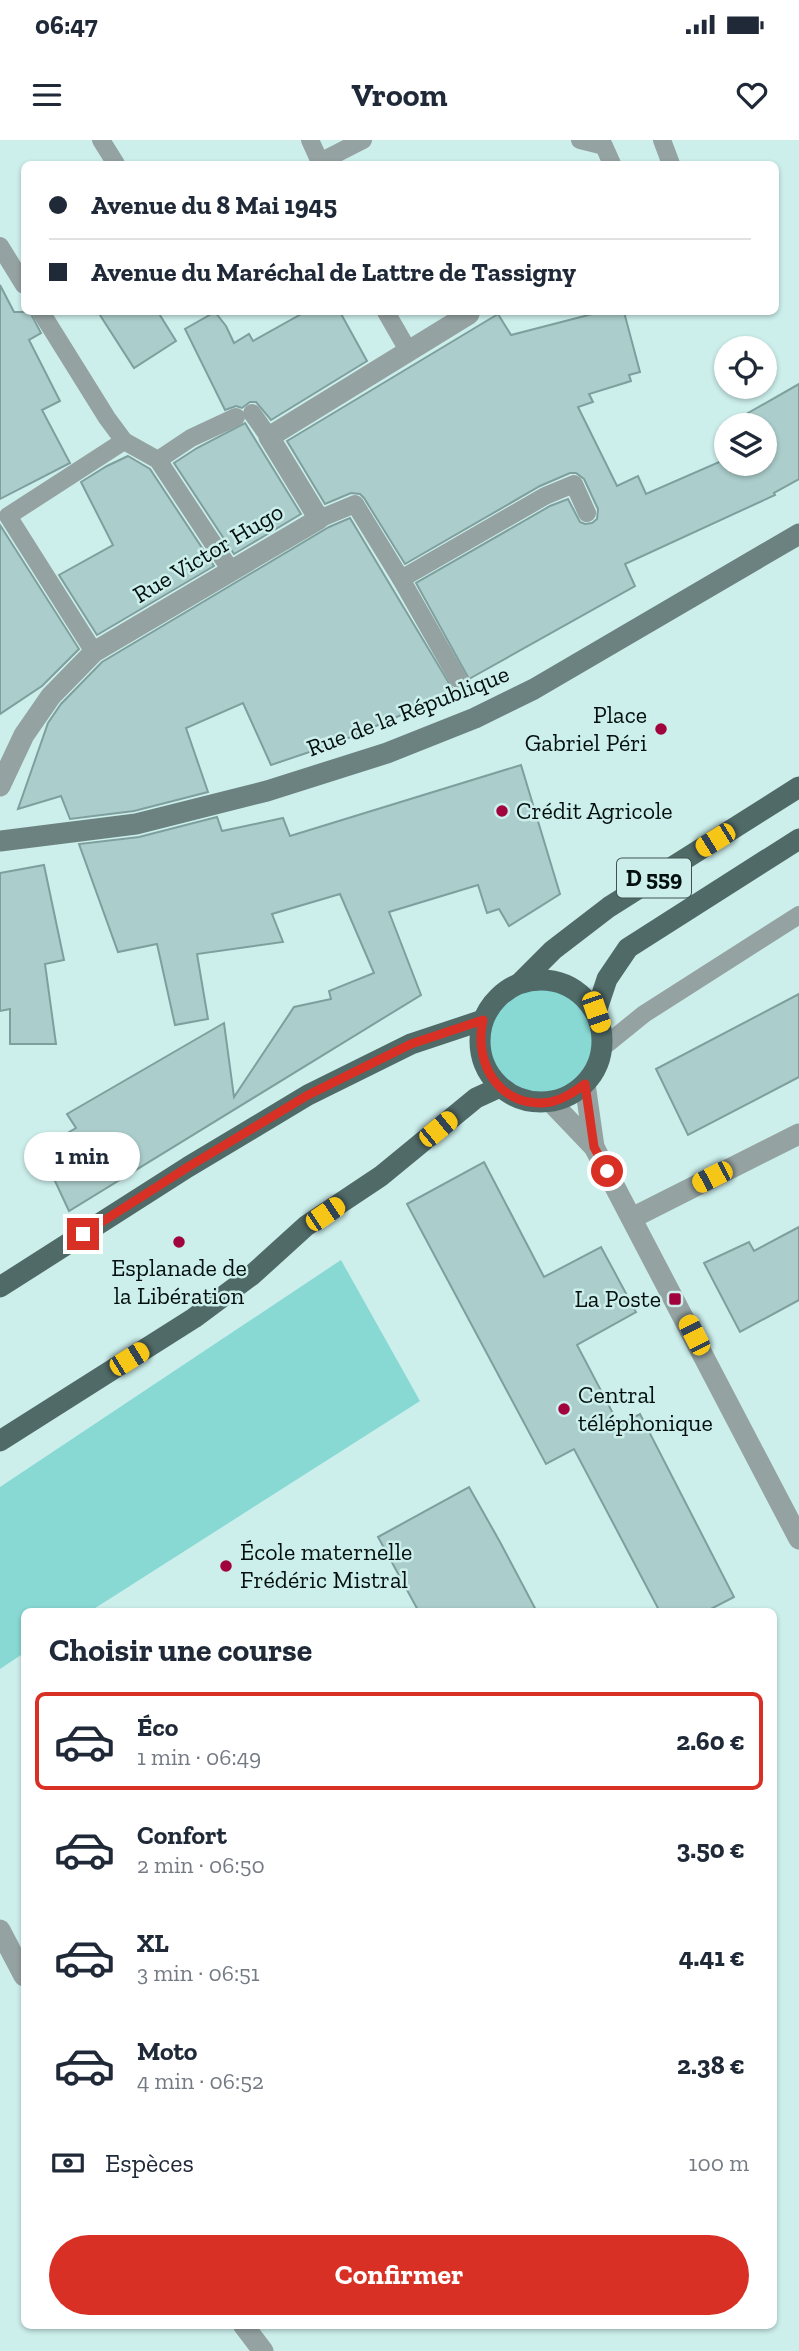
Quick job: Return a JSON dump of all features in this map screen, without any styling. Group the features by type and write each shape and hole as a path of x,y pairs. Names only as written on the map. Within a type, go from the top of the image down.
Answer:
{"main road":[{"name":"Rue de la République","path":"0,841 136,824 267,791 387,753 475,718 534,689 799,534"},
{"name":"D 559","path":"520,983 553,950 609,907 799,787"},
{"name":"D 559","path":"596,1012 607,979 628,948 799,839"},
{"path":"545,980 571,987 585,998 596,1012 602,1030 602,1048 596,1068 585,1084 569,1096 551,1102 533,1102 515,1097 500,1087 488,1073 481,1056 479,1038 483,1020 504,992 520,983 545,980"},
{"path":"0,1287 188,1167 308,1095 411,1044 483,1020"},
{"path":"0,1441 194,1318 252,1275 306,1226 381,1176 476,1098 500,1087"}],"street":[{"path":"270,437 467,315"},
{"name":"Rue Victor Hugo","path":"0,786 24,735 51,696 94,652 230,569 319,519 270,437"},
{"path":"585,1084 594,1147"},
{"path":"551,1102 594,1147 799,1539"},
{"path":"632,1218 799,1133"},
{"path":"0,1930 21,1970"},
{"path":"246,2329 262,2351"}],"lane":[{"path":"101,140 114,161"},
{"path":"310,140 320,161"},
{"path":"322,161 363,140"},
{"path":"580,140 604,146 611,161"},
{"path":"662,140 670,161"},
{"path":"0,246 21,280"},
{"path":"43,315 107,418 124,440 158,460 230,569"},
{"path":"388,315 410,352"},
{"path":"158,460 191,438 244,415 270,437"},
{"path":"94,652 8,516 124,440"},
{"path":"401,579 545,496 574,484 587,513"},
{"path":"319,519 355,504 458,679"},
{"path":"602,1048 644,1014 799,915"}],"shaded area":[{"path":"541,980 564,985 584,998 597,1018 602,1041 597,1064 584,1084 564,1097 541,1102 518,1097 498,1084 485,1064 480,1041 485,1018 498,998 518,985"},
{"path":"341,1260 420,1401 95,1608 21,1608 21,1655 0,1669 0,1487"}],"building":[{"path":"0,285 14,312 32,315 41,333 29,340 60,401 42,410 70,463 0,499"},
{"path":"100,315 160,315 176,341 134,368"},
{"path":"210,315 217,315 234,343 249,334 253,341 300,315 342,315 367,361 271,420 256,402 250,402 242,408 236,406 225,410 185,329"},
{"path":"499,315 511,335 588,315 625,315 640,372 629,375 631,381 589,394 593,402 578,407 617,486 638,476 646,494 714,464 714,476 777,476 777,413 748,413 777,399 799,384 799,479 774,493 775,495 625,564 635,586 469,679 416,583 550,506 568,499 580,522 592,523 597,519 598,509 584,479 576,473 570,473 540,486 405,564 360,494 351,493 325,504 287,441"},
{"path":"245,423 301,514 234,554 174,463"},
{"path":"128,456 150,469 214,566 97,635 59,575 113,545 81,482"},
{"path":"350,518 452,688 452,693 339,742 271,765 243,703 186,728 208,792 134,811 70,819 61,796 18,809 48,723 61,704 102,662 329,527"},
{"path":"0,525 79,649 42,686 0,714"},
{"path":"521,765 560,894 509,926 499,909 487,913 478,885 389,912 421,995 69,1211 40,1149 76,1128 67,1114 224,1023 234,1097 294,1007 331,999 329,991 374,973 340,894 272,914 283,942 197,954 208,1019 175,1025 157,944 118,952 79,844 139,837 217,817 222,831 283,818 290,836"},
{"path":"44,865 64,960 45,964 56,1044 10,1044 10,1009 0,1011 0,873"},
{"path":"799,994 799,1077 688,1135 656,1069"},
{"path":"484,1162 544,1277 601,1247 636,1312 577,1345 619,1425 640,1414 734,1597 713,1608 658,1608 574,1449 546,1464 407,1204"},
{"path":"799,1227 799,1300 740,1332 704,1263 749,1242 754,1251"},
{"path":"469,1487 535,1608 417,1608 378,1537"}],"place":[{"name":"Place Gabriel Péri","path":"661,729"},
{"name":"Crédit Agricole","path":"502,811"},
{"name":"Esplanade de la Libération","path":"179,1242"},
{"name":"La Poste","path":"675,1299"},
{"name":"Central téléphonique","path":"564,1409"},
{"name":"École maternelle Frédéric Mistral","path":"226,1566"}],"route":[{"path":"83,1234 308,1095 411,1044 483,1020 479,1038 481,1056 488,1073 500,1087 515,1097 533,1102 551,1102 569,1096 585,1084 594,1147 607,1171"}]}
